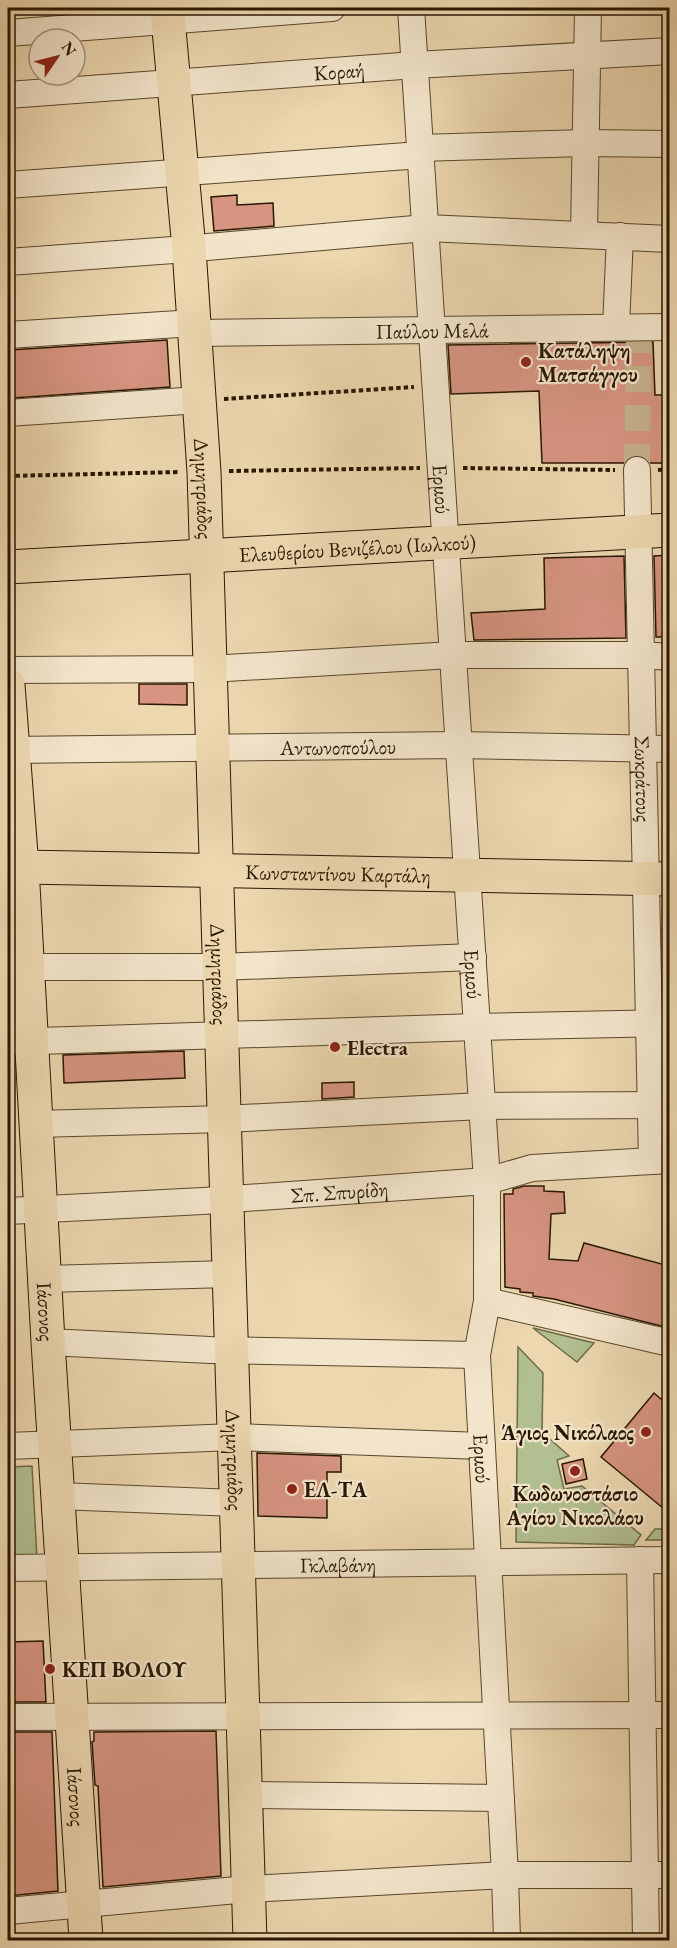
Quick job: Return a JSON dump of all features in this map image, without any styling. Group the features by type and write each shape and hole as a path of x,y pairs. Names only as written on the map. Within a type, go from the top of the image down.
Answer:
{"main road":[{"name":"Δημητριάδος","path":"167,14 189,249 204,472 250,1941"},
{"name":"Ελευθερίου Βενιζέλου (Ιωλκού)","path":"8,567 669,531"},
{"name":"Ιάσονος","path":"8,685 15,867 27,967 19,1041 36,1124 86,1941"},
{"name":"Κωνσταντίνου Καρτάλη","path":"15,867 657,879"}],"street":[{"path":"8,33 167,14 332,8"},
{"name":"Ερμού","path":"411,8 487,1181 487,1301 477,1355 507,1941"},
{"path":"584,234 588,8"},
{"name":"Κοραή","path":"8,95 415,65 669,51"},
{"path":"8,185 182,173 421,151 585,143 669,144"},
{"path":"8,262 426,228 669,239"},
{"path":"616,327 620,236"},
{"name":"Παύλου Μελά","path":"8,335 194,328 669,327"},
{"path":"8,413 199,400"},
{"name":"Σωκράτους","path":"637,470 642,749 657,879 661,1160"},
{"path":"8,670 210,669 453,655 669,657"},
{"name":"Αντωνοπούλου","path":"10,750 459,745 669,749"},
{"path":"27,967 220,967 473,957"},
{"path":"19,1041 477,1026 659,1023"},
{"path":"36,1124 224,1119 482,1106 660,1106"},
{"name":"Σπ. Σπυρίδη","path":"8,1211 227,1200 487,1181 532,1167 661,1160"},
{"path":"45,1280 229,1274"},
{"path":"487,1301 669,1343"},
{"path":"48,1342 231,1350 477,1355"},
{"path":"8,1446 234,1437 482,1446"},
{"path":"58,1496 236,1503"},
{"path":"640,1560 642,1715 657,1874 646,1941"},
{"name":"Γκλαβάνη","path":"8,1568 669,1560"},
{"path":"8,1717 669,1715"},
{"path":"245,1795 501,1798"},
{"path":"8,1911 248,1889 505,1875 657,1874"}],"path":[{"path":"199,400 436,386"},
{"path":"8,476 441,467 669,469"}],"green space":[{"path":"533,1328 594,1343 577,1362"},
{"path":"518,1347 543,1373 542,1432 569,1456 557,1460 564,1489 582,1486 641,1535 634,1545 516,1542"},
{"path":"32,1466 37,1559 8,1561 8,1467"},
{"path":"655,1529 669,1529 669,1540 646,1540"}],"building":[{"path":"237,195 237,205 273,203 274,226 214,231 211,197"},
{"path":"167,340 170,387 13,398 10,350"},
{"path":"653,342 655,395 669,395 669,463 650,463 645,457 637,455 624,463 542,463 539,391 451,394 448,345"},
{"path":"669,555 669,637 656,637 654,556"},
{"path":"624,556 626,638 474,640 471,613 545,609 544,558"},
{"path":"139,684 187,684 187,705 139,704"},
{"path":"184,1051 185,1078 64,1083 63,1055"},
{"path":"354,1082 354,1097 322,1099 322,1083"},
{"path":"524,1186 544,1186 544,1191 564,1192 565,1213 551,1214 549,1259 578,1261 584,1243 669,1266 669,1328 554,1299 533,1296 533,1293 505,1287 504,1194 513,1194 513,1189"},
{"name":"Άγιος Νικόλαος","path":"654,1393 669,1406 669,1513 601,1457"},
{"name":"ΕΛ-ΤΑ","path":"257,1453 341,1456 341,1472 327,1472 327,1518 258,1516"},
{"name":"Κωδωνοστάσιο Αγίου Νικολάου","path":"583,1459 587,1479 566,1484 562,1464"},
{"path":"43,1641 46,1702 8,1702 8,1642"},
{"path":"216,1731 221,1876 103,1887 98,1786 95,1785 92,1742 94,1732"},
{"path":"8,1732 52,1732 58,1891 8,1896"}],"tunnel":[{"path":"637,470 639,327"}],"place":[{"name":"Κατάληψη Ματσάγγου","path":"526,362"},
{"name":"Electra","path":"335,1047"},
{"name":"Άγιος Νικόλαος","path":"646,1432"},
{"name":"Κωδωνοστάσιο Αγίου Νικολάου","path":"575,1471"},
{"name":"ΕΛ-ΤΑ","path":"292,1489"},
{"name":"ΚΕΠ ΒΟΛΟΥ","path":"50,1669"}]}
